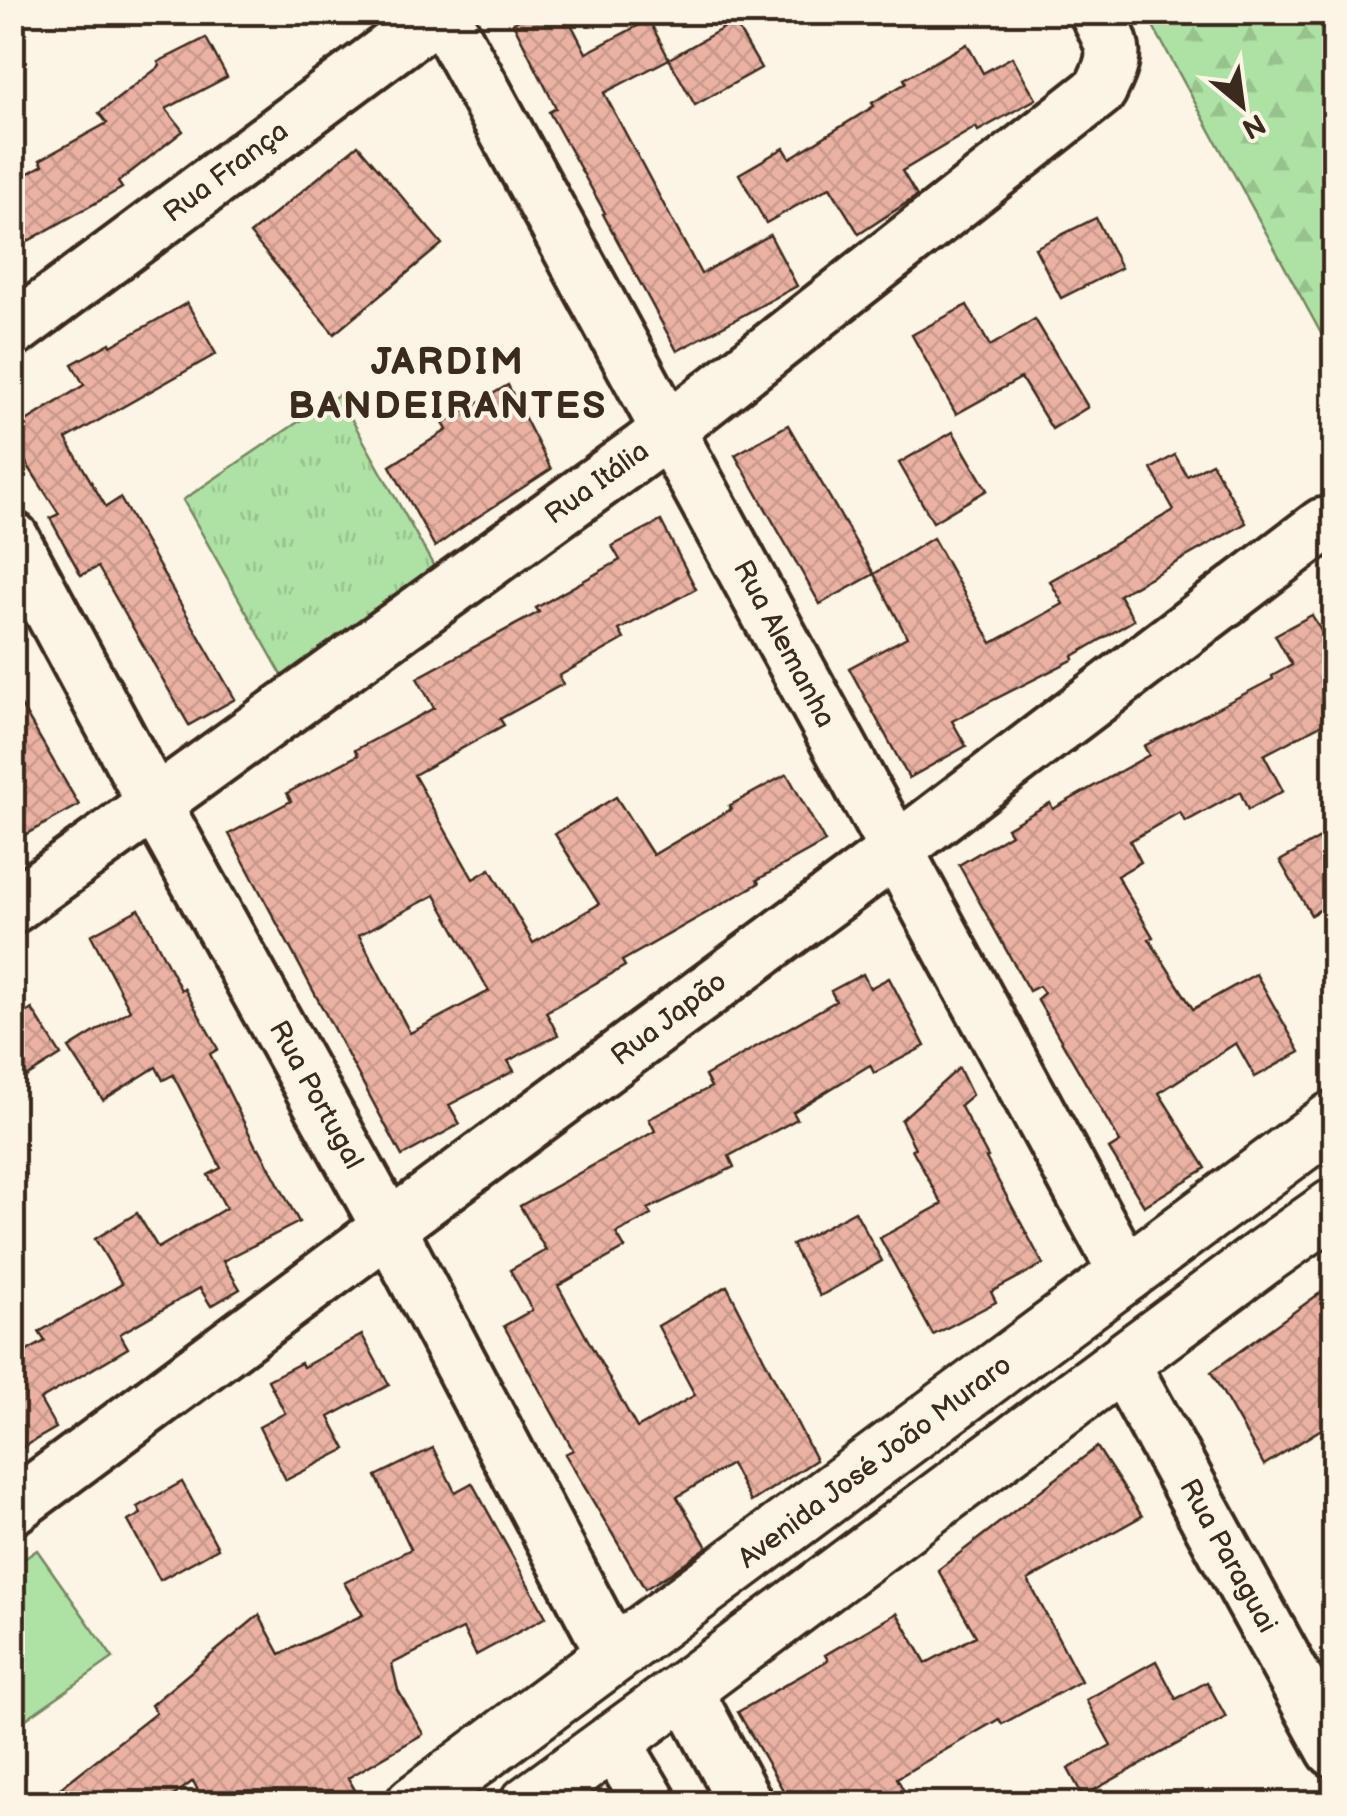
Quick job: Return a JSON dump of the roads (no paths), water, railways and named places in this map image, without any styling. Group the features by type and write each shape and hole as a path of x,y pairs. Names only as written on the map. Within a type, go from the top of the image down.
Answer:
{"main road":[{"name":"Avenida José João Muraro","path":"414,1804 1127,1275 1329,1130"},
{"path":"1262,1258 1334,1197"},
{"path":"528,1804 1334,1207"},
{"path":"435,1804 560,1696"}],"street":[{"name":"Rua França","path":"12,331 440,12"},
{"name":"Rua Alemanha","path":"440,12 1127,1275"},
{"name":"Rua Itália","path":"12,907 669,430 1100,90 1112,68 1114,45 1096,12"},
{"name":"Rua Japão","path":"12,1508 895,851 1324,525"},
{"name":"Rua Portugal","path":"12,538 389,1228 614,1656"},
{"name":"Rua Paraguai","path":"1122,1363 1334,1750"},
{"path":"686,1690 746,1804"},
{"path":"613,1740 651,1804"}],"district":[{"name":"JARDIM BANDEIRANTES","path":"448,384"}]}
